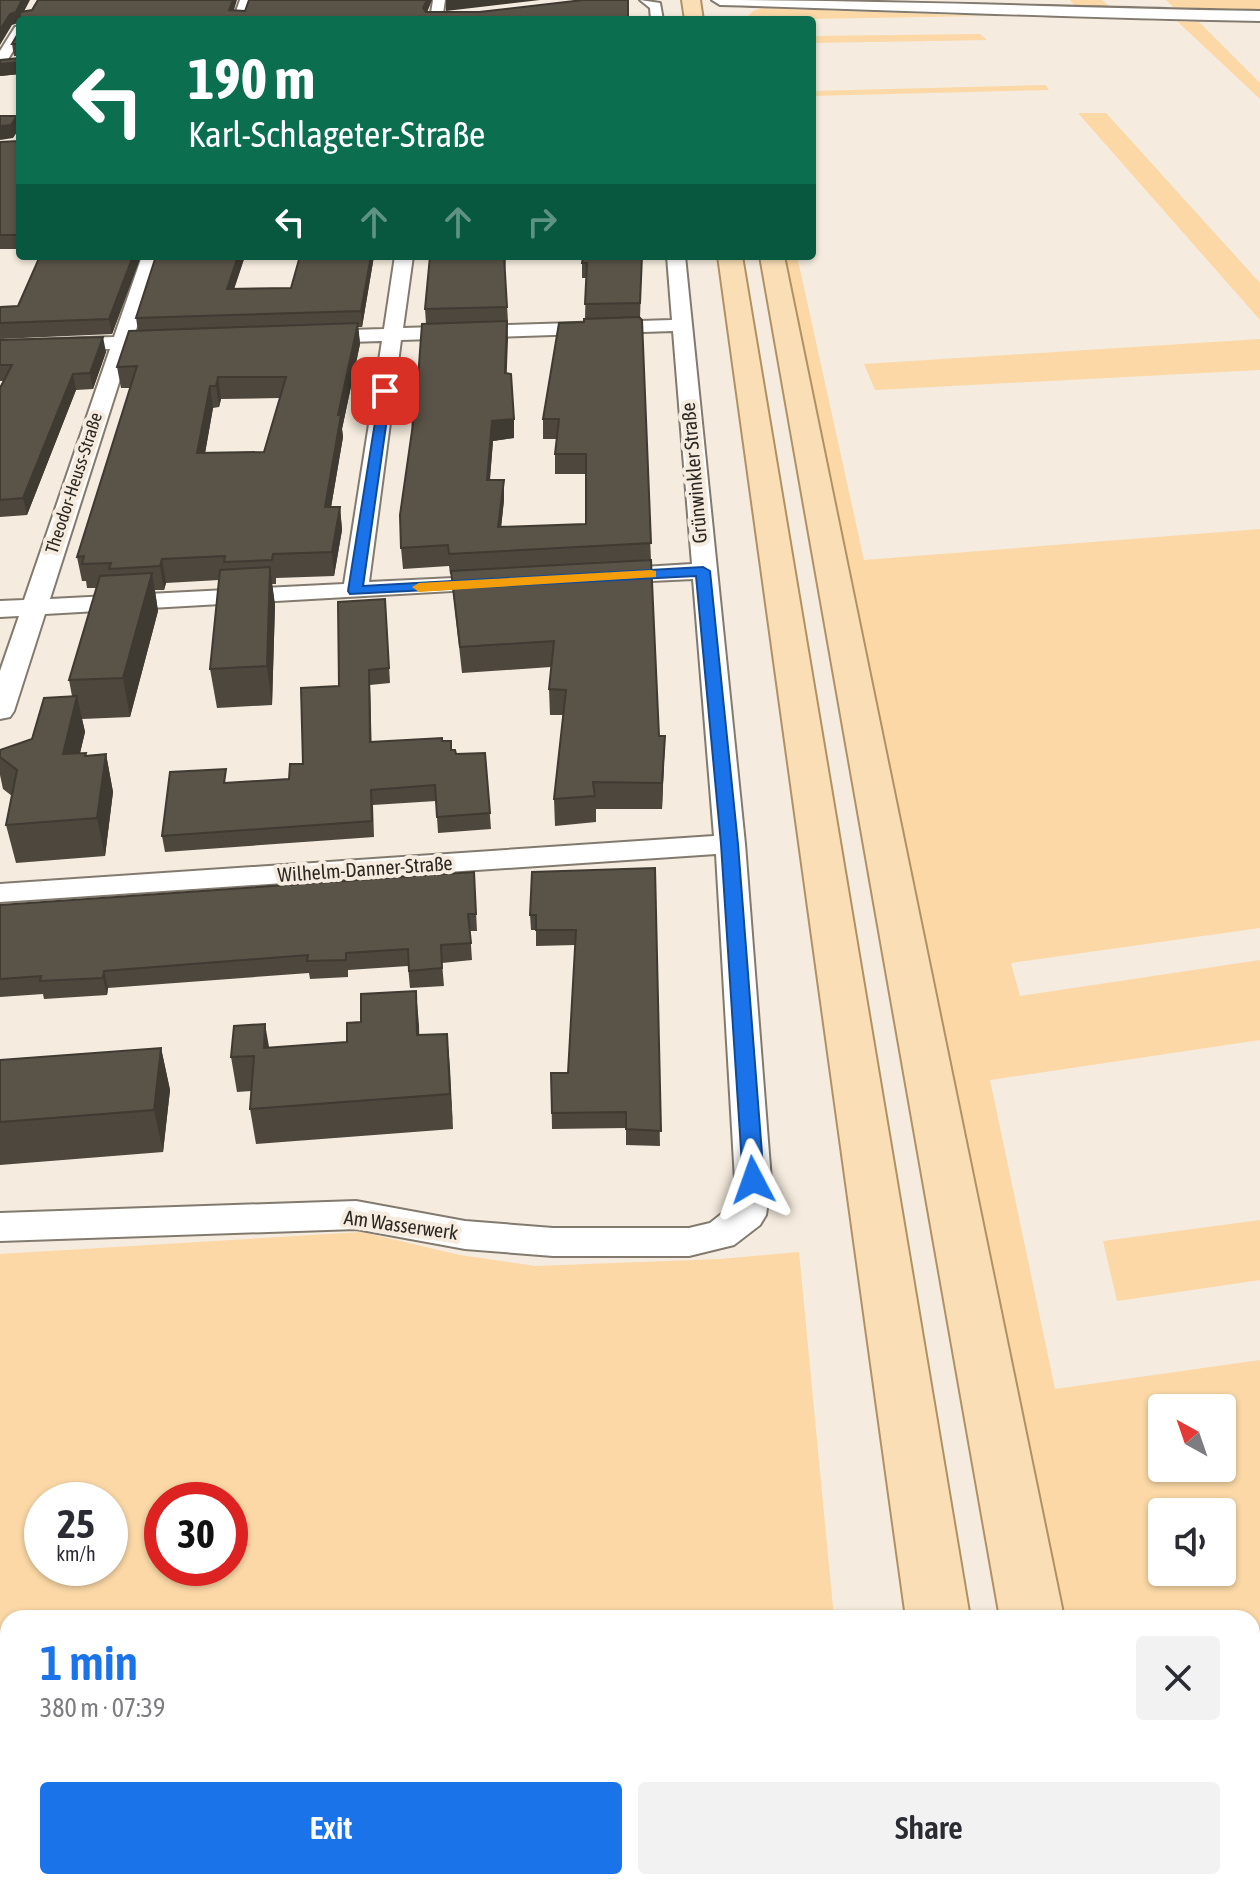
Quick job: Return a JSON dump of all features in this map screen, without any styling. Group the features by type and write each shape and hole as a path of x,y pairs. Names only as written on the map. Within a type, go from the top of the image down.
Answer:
{"main road":[{"path":"731,260 937,1610"},
{"path":"773,260 1030,1610"}],"street":[{"path":"721,0 1054,13 1260,16"},
{"path":"812,0 839,3"},
{"path":"731,16 757,6 785,2"},
{"path":"0,63 16,37"},
{"name":"Theodor-Heuss-Straße","path":"0,711 150,260"},
{"path":"355,591 403,260"},
{"name":"Grünwinkler Straße","path":"676,260 730,844 753,1180 747,1215"},
{"path":"288,338 681,325"},
{"path":"0,347 196,341"},
{"path":"592,577 703,571"},
{"path":"0,609 513,582"},
{"name":"Wilhelm-Danner-Straße","path":"0,893 730,844"},
{"name":"Am Wasserwerk","path":"0,1227 356,1215 465,1235 539,1241 689,1242 721,1235 747,1215"}],"shaded area":[{"path":"1070,0 1102,0 1112,9 1174,8 1166,0 1260,0 1260,13 1079,10"},
{"path":"762,8 986,16 816,19 816,16 748,16"},
{"path":"1177,21 1199,22 1260,83 1260,99"},
{"path":"980,34 987,40 816,43 816,36"},
{"path":"1046,85 1049,90 816,96 816,91"},
{"path":"1078,113 1106,113 1260,283 1260,320"},
{"path":"785,260 798,260 864,560 1260,529 1260,928 1011,963 1020,996 1260,960 1260,1040 990,1080 1055,1389 1260,1360 1260,1610 1056,1610"},
{"path":"1260,339 1260,370 875,390 864,364"},
{"path":"1260,1220 1260,1280 1117,1301 1103,1241"},
{"path":"362,1232 460,1255 535,1266 720,1259 799,1252 833,1610 0,1610 0,1254"}],"building":[{"path":"0,0 22,0 0,30"},
{"path":"38,0 233,0 229,10 245,11 249,0 427,0 423,8 426,12 479,12 583,0 628,0 628,16 20,16 20,12 32,10"},
{"path":"16,58 16,62 0,64 0,60"},
{"path":"0,116 16,116 11,125 0,126"},
{"path":"16,141 16,235 0,235 0,142"},
{"path":"38,260 131,260 109,319 0,323 0,307 18,306"},
{"path":"155,260 237,260 227,289 291,288 299,260 370,260 361,311 136,318"},
{"path":"430,260 504,260 507,307 425,309"},
{"path":"582,260 642,260 640,303 585,304 587,263 582,263"},
{"path":"639,317 642,320 651,543 449,554 448,545 401,548 400,515 414,417 411,417 417,392 422,324 507,321 505,373 511,374 514,419 492,421 487,480 504,480 498,527 586,524 586,454 555,454 559,419 543,419 559,323"},
{"path":"358,323 338,415 341,415 325,507 340,507 332,552 273,554 272,560 224,562 225,556 162,559 160,566 109,569 111,563 82,564 84,556 77,557 137,366 117,367 129,331","holes":["218,377 286,377 264,452 197,453 210,386 216,386"]},
{"path":"103,337 90,373 73,374 23,498 0,500 0,388 12,365 0,365 0,340"},
{"path":"651,560 659,736 665,736 662,783 593,782 595,796 554,799 566,690 549,689 554,641 460,647 451,571"},
{"path":"270,567 267,666 210,669 220,570"},
{"path":"152,573 123,678 69,680 100,576"},
{"path":"385,599 389,668 369,670 370,742 442,738 442,741 451,741 451,750 455,750 456,754 485,753 490,813 437,817 435,785 371,790 372,821 162,836 170,772 226,769 224,783 289,779 290,764 303,764 301,688 339,686 338,602"},
{"path":"77,696 63,754 106,754 97,818 6,825 17,770 0,757 0,750 32,739 44,698"},
{"path":"655,868 661,1131 626,1129 626,1112 552,1113 551,1073 568,1073 576,930 536,930 536,915 530,915 532,872"},
{"path":"474,872 476,914 468,914 471,943 441,945 442,968 409,971 408,949 346,953 346,960 307,961 308,955 104,971 103,978 40,981 41,976 0,979 0,905"},
{"path":"416,991 417,1035 447,1034 450,1094 250,1109 254,1056 231,1057 234,1026 265,1024 264,1048 347,1042 347,1023 361,1022 361,994"},
{"path":"161,1048 154,1110 0,1122 0,1060"}],"slow traffic":[{"path":"419,587 651,574"}],"route":[{"path":"385,391 355,591 703,571 730,844 753,1180"}]}
